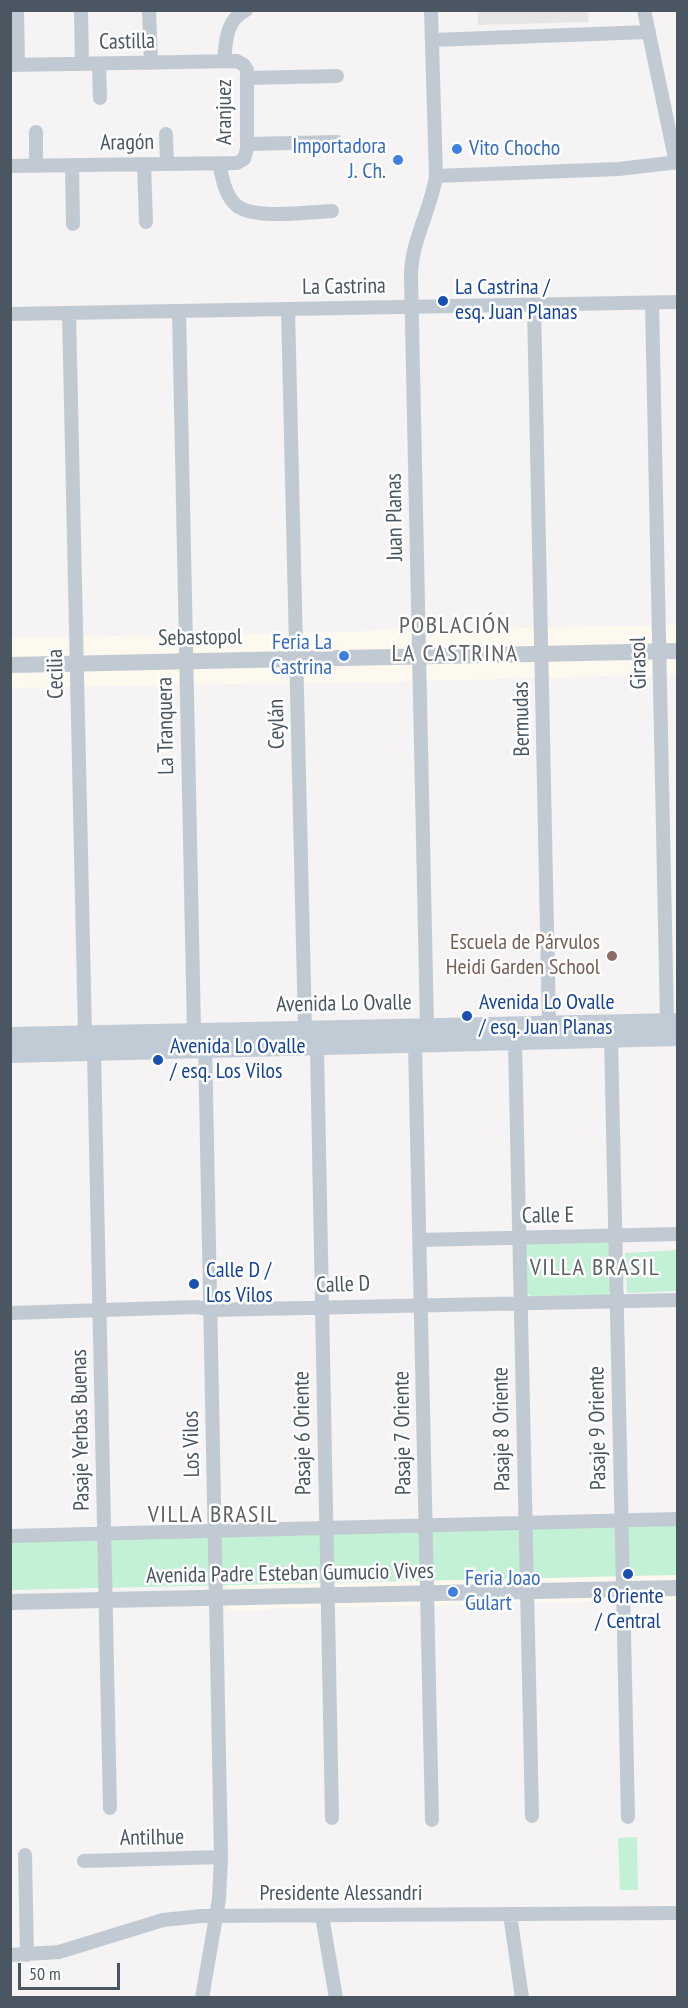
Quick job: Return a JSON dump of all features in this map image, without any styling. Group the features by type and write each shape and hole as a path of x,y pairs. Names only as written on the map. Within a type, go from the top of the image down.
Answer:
{"main road":[{"name":"Avenida Lo Ovalle","path":"10,1036 549,1025 674,1027"},
{"name":"Avenida Lo Ovalle","path":"10,1054 610,1038 674,1027"}],"street":[{"path":"14,65 17,10"},
{"path":"81,10 82,64"},
{"path":"149,10 151,63"},
{"path":"224,61 228,29 235,17 246,10"},
{"name":"Juan Planas","path":"427,1027 411,307 412,259 436,176 431,10"},
{"path":"436,176 619,169 677,163 644,10"},
{"path":"432,40 649,32"},
{"name":"Castilla","path":"14,65 237,61 245,71 337,76"},
{"path":"99,64 100,98"},
{"name":"Aranjuez","path":"244,159 247,153 245,71"},
{"path":"36,132 36,166"},
{"path":"166,134 167,164"},
{"path":"247,144 337,142"},
{"name":"Aragón","path":"10,166 237,163 244,159"},
{"path":"219,163 229,195 242,210 259,213 332,211"},
{"path":"144,164 146,222"},
{"path":"72,165 74,224"},
{"name":"La Castrina","path":"10,315 678,302"},
{"name":"Girasol","path":"652,303 660,651 674,1027"},
{"name":"Bermudas","path":"534,305 549,1025"},
{"name":"Ceylán","path":"288,309 305,1029"},
{"name":"La Tranquera","path":"179,311 186,661 200,1031"},
{"name":"Cecilia","path":"69,313 85,1034"},
{"name":"Sebastopol","path":"10,665 678,651"},
{"name":"Los Vilos","path":"200,1031 205,1050 221,1857 221,1887 201,1998"},
{"name":"Pasaje 9 Oriente","path":"610,1038 628,1817"},
{"name":"Pasaje 8 Oriente","path":"515,1041 532,1816"},
{"name":"Pasaje 7 Oriente","path":"415,1044 432,1820"},
{"name":"Pasaje 6 Oriente","path":"317,1047 333,1818"},
{"name":"Pasaje Yerbas Buenas","path":"94,1052 110,1808"},
{"name":"Calle E","path":"419,1240 678,1234"},
{"name":"Calle D","path":"10,1313 197,1307 210,1310 678,1300"},
{"path":"10,1536 678,1519"},
{"name":"Avenida Padre Esteban Gumucio Vives","path":"10,1602 678,1588"},
{"path":"25,1855 27,1955"},
{"name":"Antilhue","path":"84,1861 221,1857"},
{"name":"Presidente Alessandri","path":"10,1955 71,1949 163,1920 216,1916 678,1913"},
{"path":"510,1914 522,1998"},
{"path":"322,1916 336,1998"}],"shaded area":[{"path":"478,11 587,11 589,22 478,25"},
{"name":"Feria La Castrina","path":"677,625 677,674 11,688 10,638"},
{"name":"Feria Joao Gulart","path":"677,1575 677,1599 228,1610 228,1585"}],"green space":[{"path":"606,1238 610,1243 612,1291 607,1295 531,1296 527,1294 525,1247 528,1241"},
{"path":"677,1250 677,1291 627,1293 625,1253"},
{"path":"677,1522 677,1575 11,1590 10,1539"},
{"path":"637,1837 638,1890 620,1890 618,1838"}],"place":[{"name":"Vito Chocho","path":"457,149"},
{"name":"Importadora J. Ch.","path":"398,160"},
{"name":"La Castrina / esq. Juan Planas","path":"443,301"},
{"name":"Feria La Castrina","path":"344,656"},
{"name":"Escuela de Párvulos Heidi Garden School","path":"612,956"},
{"name":"Avenida Lo Ovalle / esq. Juan Planas","path":"467,1016"},
{"name":"Avenida Lo Ovalle / esq. Los Vilos","path":"158,1060"},
{"name":"Calle D / Los Vilos","path":"194,1284"},
{"name":"8 Oriente / Central","path":"628,1574"},
{"name":"Feria Joao Gulart","path":"453,1592"}],"district":[{"name":"POBLACIÓN LA CASTRINA","path":"455,640"},
{"name":"VILLA BRASIL","path":"595,1268"},
{"name":"VILLA BRASIL","path":"213,1515"}]}
